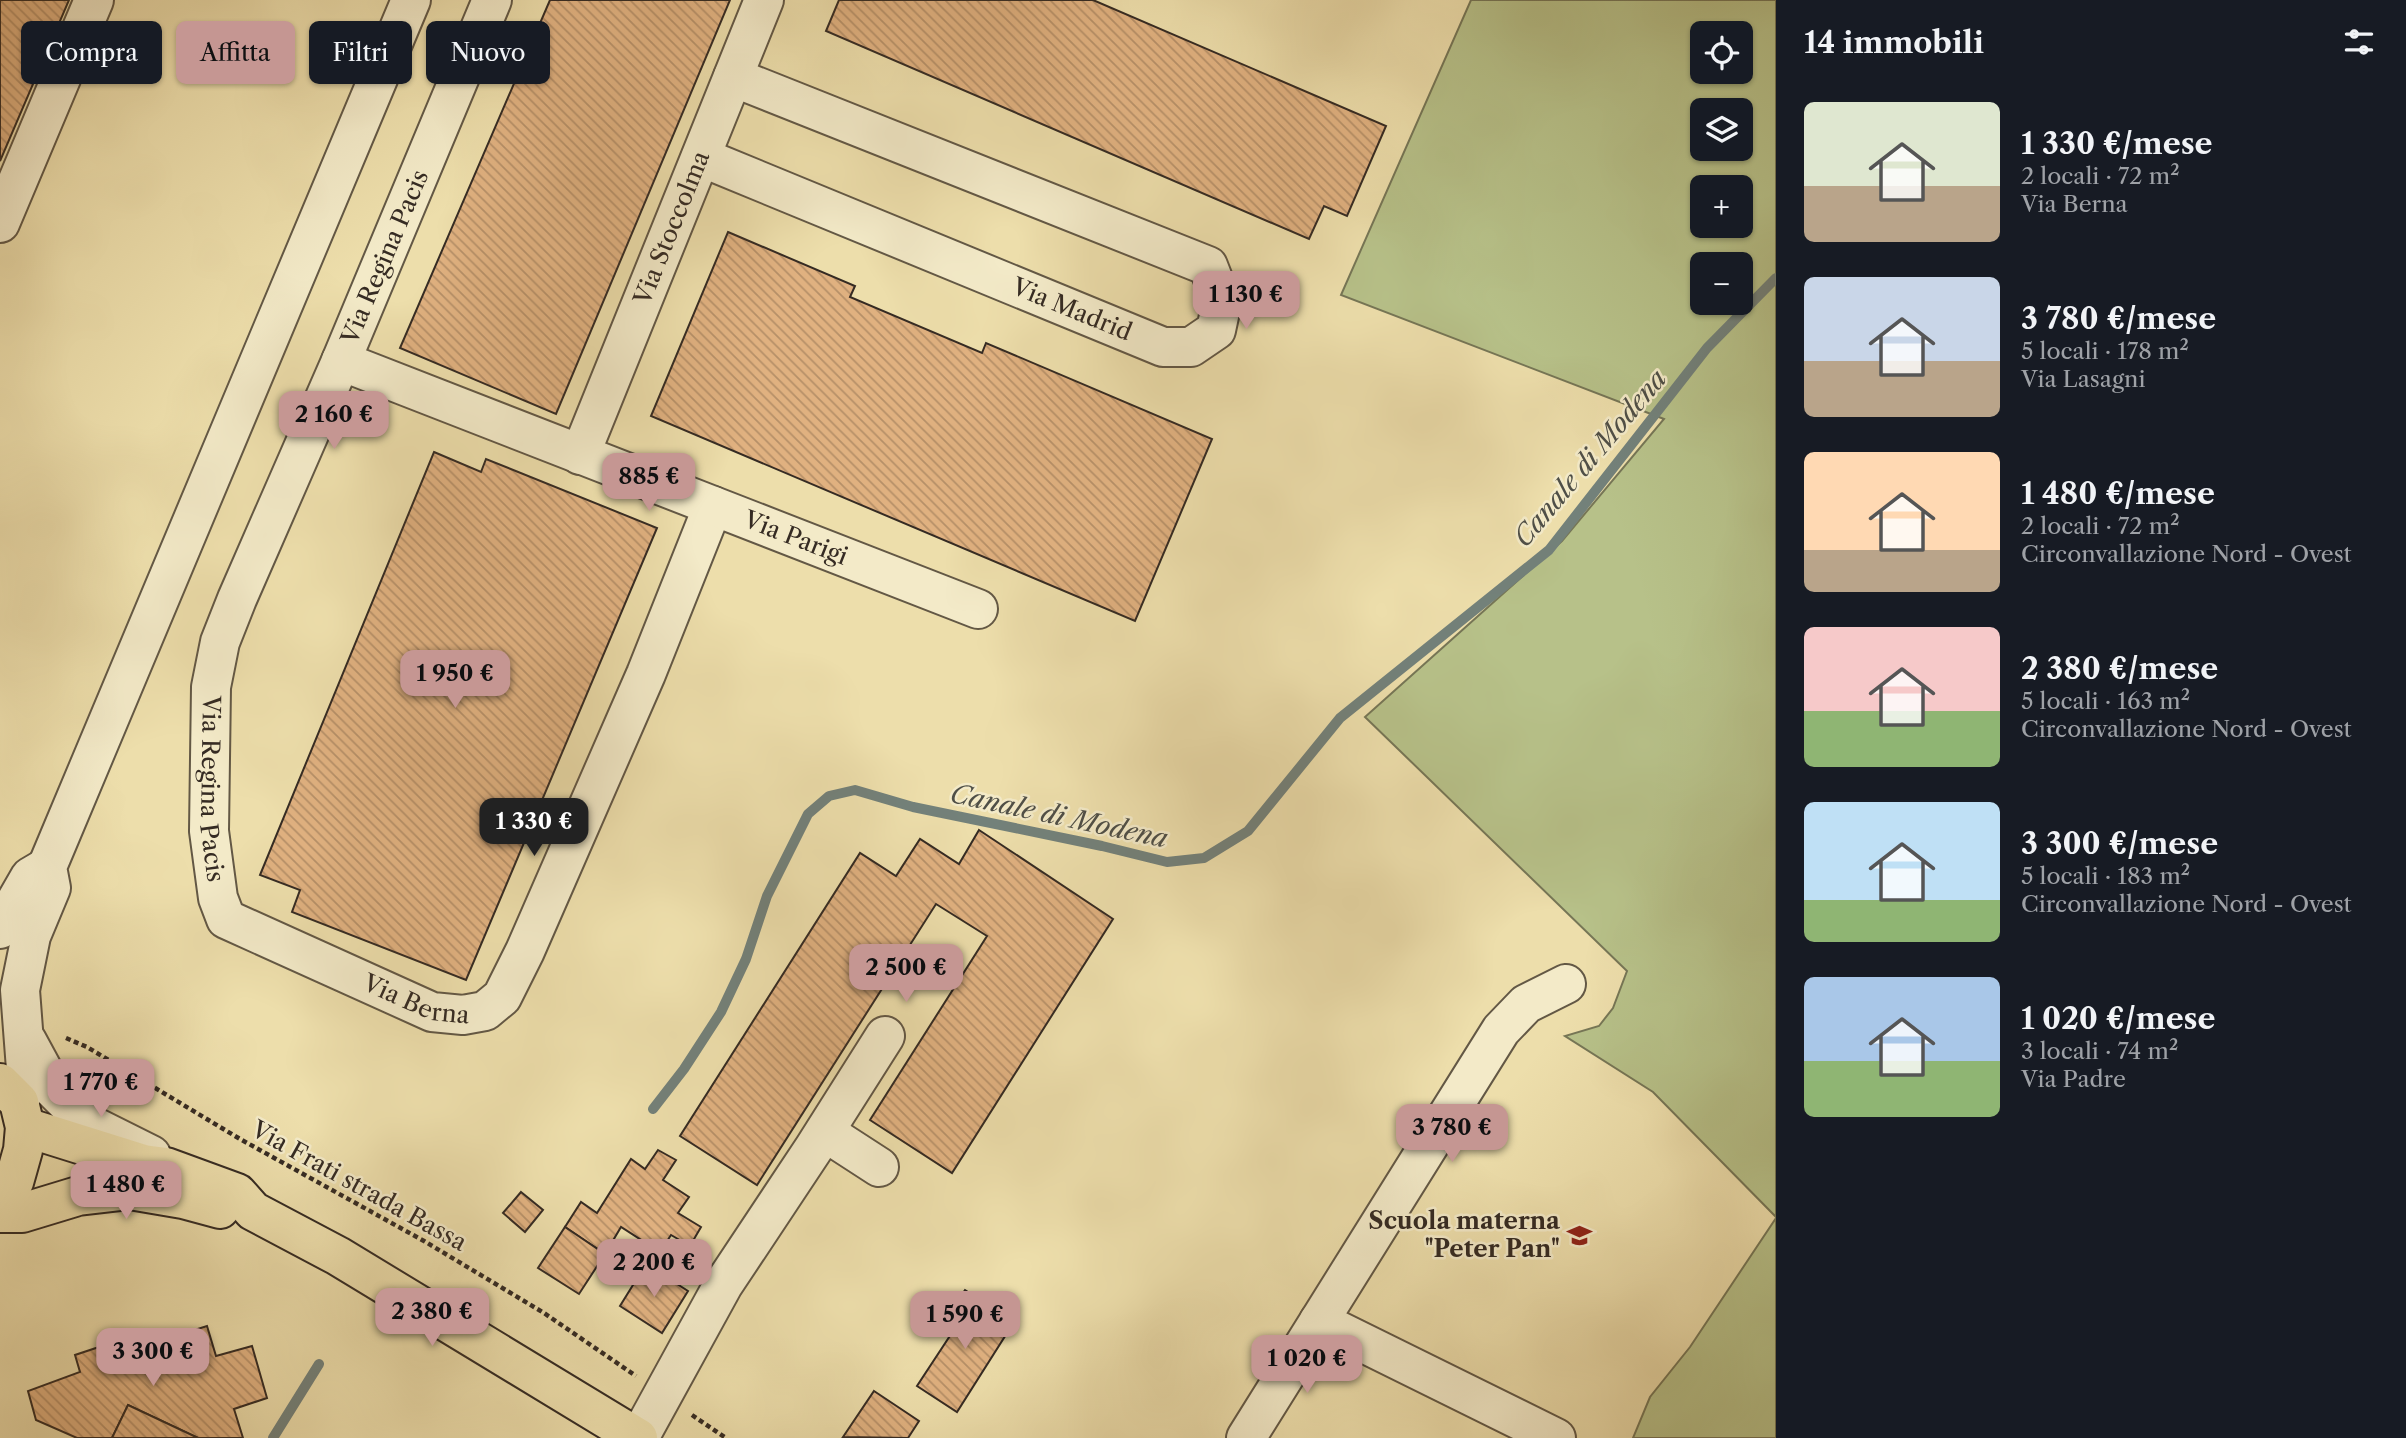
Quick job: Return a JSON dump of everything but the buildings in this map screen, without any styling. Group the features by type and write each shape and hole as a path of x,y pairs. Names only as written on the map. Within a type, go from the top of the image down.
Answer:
{"main road":[{"path":"14,1104 144,1164 166,1167 237,1194 253,1211 338,1256 639,1438"},
{"path":"0,1196 14,1182 23,1150 14,1104"},
{"path":"0,1213 22,1213 78,1196 130,1190 183,1199 228,1211 253,1211"}],"street":[{"path":"0,223 94,0"},
{"path":"14,1104 27,1082 20,990 31,936 51,888 47,867 411,0"},
{"name":"Via Regina Pacis","path":"226,919 218,898 209,831 211,687 220,642 492,0"},
{"name":"Via Stoccolma","path":"580,455 764,0"},
{"name":"Via Madrid","path":"701,157 1163,347 1191,347 1216,330 1223,302 1208,265 733,77"},
{"name":"Via Parigi","path":"341,361 978,609"},
{"name":"Via Berna","path":"226,919 432,1012 463,1014 485,1011 502,997 525,951 646,674 713,506"},
{"path":"0,929 30,877 47,867"},
{"path":"1245,1438 1502,1030 1526,1004 1566,984"},
{"path":"22,1027 53,1089 87,1123 147,1152 166,1167"},
{"path":"639,1438 723,1286 885,1036"},
{"path":"825,1132 880,1167"},
{"path":"1319,1321 1556,1438"}],"path":[{"name":"Via Frati strada Bassa","path":"22,1027 87,1047 240,1139 424,1241 544,1313 726,1438"}],"green space":[{"path":"1471,0 1776,0 1776,1217 1653,1092 1565,1036 1599,1026 1613,1008 1627,971 1365,717 1562,541 1664,419 1341,295"},
{"path":"1776,1218 1776,1438 1633,1438 1650,1397 1690,1347"}],"waterway":[{"name":"Canale di Modena","path":"653,1109 684,1069 721,1012 746,959 767,896 808,814 829,796 855,790 913,807 1167,862 1204,858 1248,831 1340,718 1549,550 1707,348 1776,278"},
{"name":"Canale di Modena","path":"273,1438 319,1364"}],"place":[{"name":"Scuola materna \"Peter Pan\"","path":"1580,1235"}]}
